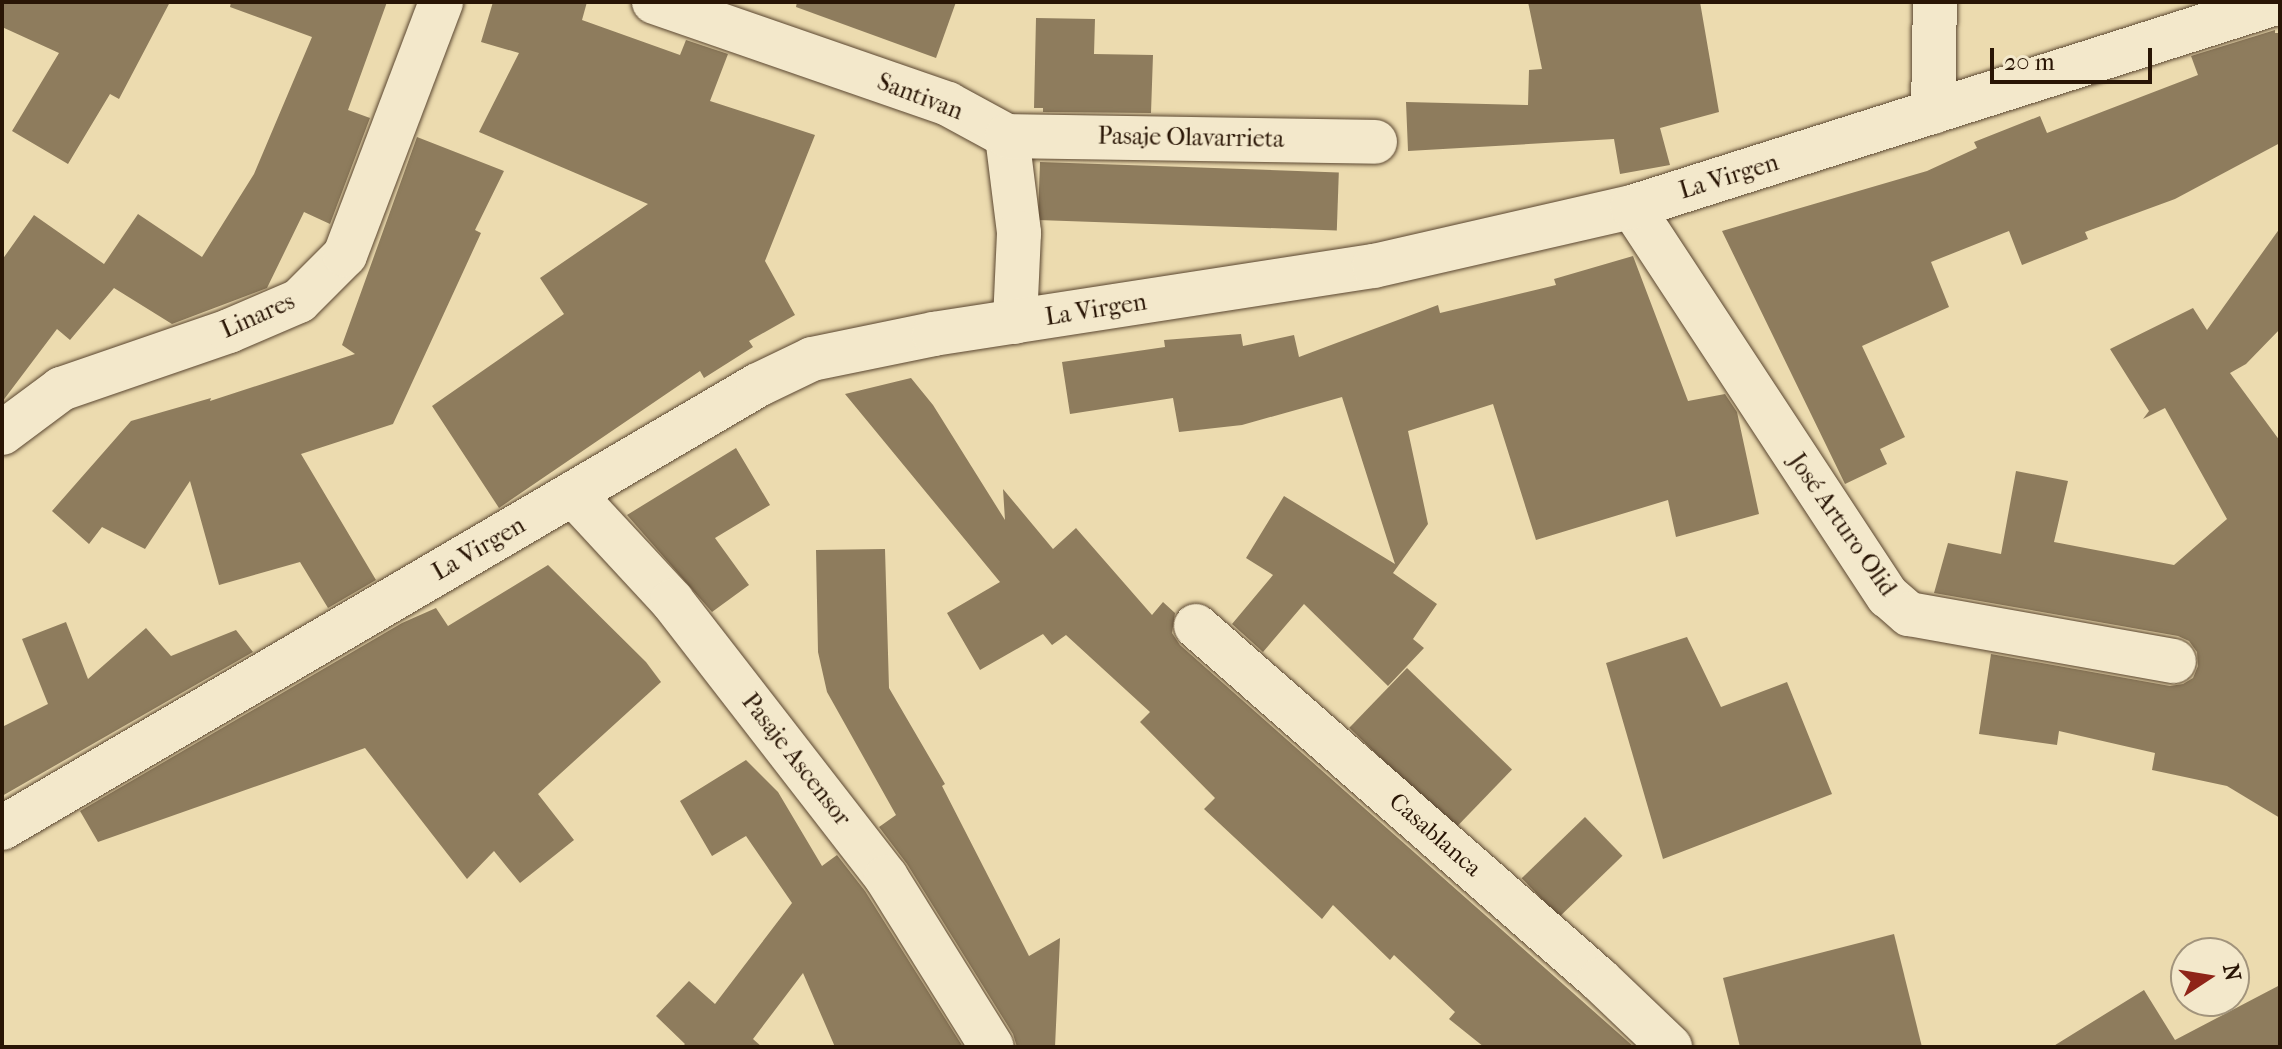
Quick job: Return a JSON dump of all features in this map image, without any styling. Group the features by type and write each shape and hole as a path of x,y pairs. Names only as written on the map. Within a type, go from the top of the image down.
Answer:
{"street":[{"name":"Linares","path":"2,433 61,389 229,331 299,301 345,255 441,2"},
{"name":"Santivan","path":"654,2 948,104 1007,136"},
{"path":"1933,112 1935,2"},
{"name":"La Virgen","path":"2,828 758,385 812,359 859,347 1374,266 1632,207 2279,2"},
{"name":"Pasaje Olavarrieta","path":"1007,136 1375,142"},
{"path":"1007,136 1019,233 1015,322"},
{"name":"José Arturo Olid","path":"1632,207 1888,596 1909,614 2174,661"},
{"name":"Pasaje Ascensor","path":"573,494 672,601 886,877 992,1047"},
{"name":"Casablanca","path":"1196,626 1600,980 1670,1047"}],"building":[{"path":"2,2 170,2 119,99 110,94 68,164 12,131 59,53 2,27"},
{"path":"231,2 387,2 348,110 370,118 330,224 304,212 267,288 172,324 114,288 70,340 57,329 2,402 2,260 34,215 104,264 138,214 202,257 254,174 312,37 230,7"},
{"path":"493,2 587,2 582,20 680,55 686,40 728,54 710,101 815,135 765,261 795,315 749,341 753,347 704,378 700,371 499,508 432,406 564,314 540,278 648,204 479,132 519,53 481,42"},
{"path":"797,2 956,2 936,58 796,7"},
{"path":"1528,2 1700,2 1719,112 1660,128 1670,165 1620,174 1614,139 1408,151 1406,102 1528,105 1529,70 1542,69"},
{"path":"1036,18 1095,19 1094,54 1153,55 1151,113 1043,112 1043,108 1034,108"},
{"path":"2275,30 2275,33 2280,33 2280,143 2175,199 2085,232 2088,239 2022,265 2009,231 1931,262 1949,307 1862,346 1905,437 1880,449 1887,464 1845,484 1722,231 1927,171 1977,148 1974,142 2040,116 2047,133 2198,75 2191,56"},
{"path":"417,137 504,171 475,230 481,233 393,424 301,454 376,580 328,608 300,562 219,585 190,481 145,549 102,527 89,544 52,511 131,421 211,398 210,401 355,354 342,345"},
{"path":"1040,162 1339,172 1337,230 1038,220"},
{"path":"2280,228 2280,329 2246,364 2230,373 2280,441 2280,818 2227,786 2152,770 2155,753 2059,731 2057,745 1979,734 1991,654 2170,686 2193,678 2198,666 2197,652 2189,641 2178,636 1934,593 1948,543 2001,554 2016,471 2068,481 2054,542 2174,565 2227,519 2165,408 2143,419 2149,411 2110,349 2193,308 2207,330"},
{"path":"1633,256 1688,401 1725,394 1737,412 1759,514 1676,537 1668,500 1536,540 1493,404 1408,431 1428,524 1393,573 1437,604 1413,639 1424,648 1388,686 1304,604 1263,652 1232,624 1273,575 1246,558 1284,496 1395,564 1342,397 1242,425 1179,432 1173,398 1070,414 1062,362 1165,347 1164,340 1241,334 1243,346 1294,335 1299,357 1438,305 1440,313 1556,285 1554,279"},
{"path":"911,378 933,405 1005,520 1003,489 1053,549 1076,528 1152,615 1163,602 1175,613 1172,633 1180,645 1634,1047 1484,1047 1449,1019 1455,1012 1394,955 1390,960 1333,905 1322,919 1204,809 1215,798 1140,722 1150,712 1066,635 1052,645 1043,634 980,670 947,613 1000,582 845,394"},
{"path":"736,448 770,505 715,538 749,585 712,612 627,515"},
{"path":"885,549 889,688 945,784 942,786 1029,956 1060,938 1055,1047 1017,1047 1013,1034 907,864 879,827 896,815 827,692 818,652 816,550"},
{"path":"548,565 646,662 661,682 538,794 574,840 520,883 494,851 467,879 365,748 98,842 80,811 402,623 436,608 448,626"},
{"path":"66,622 88,679 146,628 171,656 236,630 253,652 2,796 2,727 48,704 22,639"},
{"path":"1687,637 1721,707 1787,682 1832,794 1663,859 1606,663"},
{"path":"1407,668 1512,769 1454,829 1349,728"},
{"path":"746,760 778,792 822,866 837,855 865,891 963,1047 835,1047 803,973 753,1039 762,1047 682,1047 685,1044 656,1016 689,981 715,1004 792,903 746,836 712,856 680,801"},
{"path":"1585,817 1623,856 1559,917 1522,878"},
{"path":"1894,934 1922,1047 1740,1047 1723,978"},
{"path":"2280,985 2280,1047 2052,1047 2144,990 2175,1040 2219,1017 2250,1017 2250,1001"}]}
